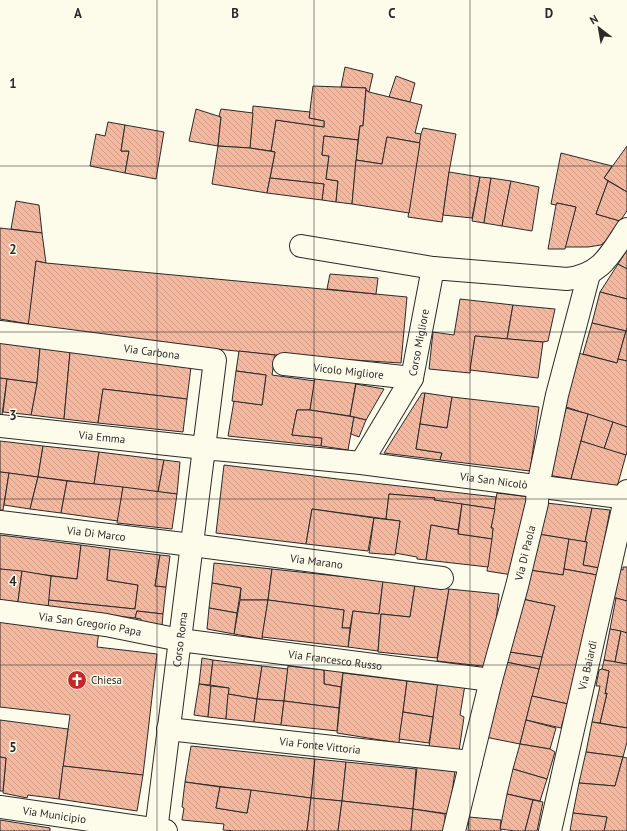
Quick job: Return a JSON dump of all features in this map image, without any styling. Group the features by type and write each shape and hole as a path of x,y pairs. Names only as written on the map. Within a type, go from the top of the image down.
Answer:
{"street":[{"path":"301,246 433,268 567,279 578,278 589,274 598,268 607,259 627,229"},
{"name":"Corso Migliore","path":"361,463 412,378 433,268"},
{"name":"Via Di Paola","path":"454,831 491,680 517,586 537,503 538,486 557,395 589,274"},
{"name":"Via Carbona","path":"0,332 215,360 204,448"},
{"name":"Vicolo Migliore","path":"284,364 412,378"},
{"name":"Via Emma","path":"0,426 204,448"},
{"path":"204,448 361,463"},
{"name":"Corso Roma","path":"159,830 168,729 204,448"},
{"name":"Via San Nicolò","path":"361,463 626,496"},
{"name":"Via Baiardi","path":"550,831 626,496"},
{"name":"Via Di Marco","path":"0,522 192,545"},
{"name":"Via Marano","path":"192,545 442,578"},
{"name":"Via San Gregorio Papa","path":"0,611 106,625 180,640"},
{"name":"Via Francesco Russo","path":"180,640 491,680"},
{"name":"Via Fonte Vittoria","path":"168,729 471,762"},
{"name":"Via Municipio","path":"0,807 159,830"}],"building":[{"path":"345,67 373,74 369,92 366,88 341,87"},
{"path":"396,76 415,83 410,102 389,97"},
{"path":"313,86 366,88 363,126 360,126 358,140 324,136 322,155 329,156 326,179 338,181 336,202 322,200 324,184 270,178 275,152 271,151 276,120 324,127 324,121 309,118"},
{"path":"366,90 422,105 415,133 421,134 420,143 387,137 382,164 356,160 360,126 363,126"},
{"path":"253,106 310,112 309,118 324,121 324,127 276,120 271,151 250,148"},
{"path":"196,109 221,117 218,146 189,141"},
{"path":"221,109 253,113 250,148 218,146 221,117 219,116"},
{"path":"108,122 125,125 121,151 129,151 125,173 90,166 96,134 105,136"},
{"path":"125,125 164,132 156,179 125,173 129,151 121,151"},
{"path":"423,128 456,134 442,222 408,217"},
{"path":"324,136 358,140 352,204 336,202 338,181 326,179 329,156 322,155"},
{"path":"387,137 420,143 409,213 352,204 356,160 382,164"},
{"path":"218,146 250,148 275,152 267,193 212,184"},
{"path":"627,146 627,192 604,178"},
{"path":"561,153 612,166 604,178 608,181 596,214 620,221 611,237 601,245 588,247 565,247 576,207 557,203 556,205 551,204"},
{"path":"449,172 480,177 472,218 443,215"},
{"path":"480,177 491,178 484,223 472,221"},
{"path":"270,178 324,184 322,200 267,193"},
{"path":"491,178 511,181 502,226 484,223"},
{"path":"511,181 539,187 532,231 502,226"},
{"path":"608,181 627,192 627,211 620,221 596,214"},
{"path":"16,201 39,205 42,233 11,229"},
{"path":"557,203 576,207 565,249 548,249 556,205"},
{"path":"0,228 42,233 46,263 36,261 29,324 0,319"},
{"path":"627,250 627,269 618,264"},
{"path":"36,261 407,297 401,363 275,355 149,342 28,327"},
{"path":"618,264 627,269 627,299 600,292"},
{"path":"330,274 378,278 376,294 327,289"},
{"path":"600,292 627,299 626,331 592,323"},
{"path":"460,299 513,305 507,339 475,336 470,373 429,369 433,332 454,335"},
{"path":"513,305 555,309 548,341 543,342 507,339"},
{"path":"592,323 626,331 617,363 583,354"},
{"path":"627,331 627,361 618,359"},
{"path":"475,336 543,342 538,378 470,370"},
{"path":"0,343 40,348 37,383 0,378"},
{"path":"40,348 70,352 64,419 31,415 37,383"},
{"path":"239,351 275,355 272,375 315,381 310,410 297,410 292,435 322,438 321,446 228,436 234,401 262,405 266,375 236,371"},
{"path":"70,352 191,367 187,399 103,389 98,423 64,419"},
{"path":"578,353 617,363 618,359 627,361 627,427 563,406"},
{"path":"236,371 266,375 262,405 232,401"},
{"path":"315,377 356,382 350,416 310,410"},
{"path":"0,378 7,379 2,415 0,415"},
{"path":"7,379 37,383 31,415 3,412"},
{"path":"356,384 384,389 366,420 350,416"},
{"path":"103,389 187,399 183,432 98,423"},
{"path":"422,393 425,393 416,449 442,453 440,460 384,453"},
{"path":"425,393 452,397 447,428 420,424"},
{"path":"452,397 539,407 530,471 440,460 442,453 416,449 420,424 447,428"},
{"path":"566,408 588,414 571,479 548,475"},
{"path":"297,410 310,410 354,417 348,450 321,446 322,438 292,435"},
{"path":"588,414 613,422 604,449 581,441"},
{"path":"354,417 366,420 359,437 351,434"},
{"path":"613,422 627,427 626,455 604,449"},
{"path":"0,441 43,446 38,477 0,472"},
{"path":"581,441 626,455 617,487 571,479"},
{"path":"43,446 99,452 94,484 38,477"},
{"path":"99,452 164,460 158,492 94,484"},
{"path":"164,460 180,462 177,494 158,492"},
{"path":"224,465 496,497 495,509 434,500 435,498 389,494 386,519 312,509 306,544 216,533"},
{"path":"0,472 9,473 3,510 0,510"},
{"path":"9,473 38,477 30,509 4,505"},
{"path":"38,477 67,481 61,513 30,509"},
{"path":"67,481 123,487 118,521 61,513"},
{"path":"123,487 177,494 172,529 117,523"},
{"path":"497,493 530,497 512,575 487,571 493,528 491,528"},
{"path":"389,494 435,498 434,500 462,504 458,530 431,525 426,560 395,553 400,521 386,519"},
{"path":"546,503 592,508 585,542 538,534"},
{"path":"462,504 495,509 491,528 493,528 492,539 458,534"},
{"path":"592,508 610,510 599,568 583,565 587,542 585,542"},
{"path":"312,509 374,518 368,551 306,544"},
{"path":"374,518 400,521 395,555 369,553"},
{"path":"431,525 458,530 458,534 492,539 488,567 426,560"},
{"path":"538,534 569,539 563,575 529,570"},
{"path":"0,535 81,545 77,579 0,569"},
{"path":"569,539 587,542 583,565 599,568 597,575 564,569"},
{"path":"81,545 110,549 107,580 138,585 135,609 48,600 51,576 77,579"},
{"path":"110,549 160,555 155,586 166,587 163,614 137,611 135,618 48,608 48,600 135,609 138,585 107,580"},
{"path":"160,555 170,556 166,587 155,586"},
{"path":"214,563 272,569 268,600 240,600 241,588 212,583"},
{"path":"623,567 627,567 627,601 612,597 618,569 623,570"},
{"path":"0,569 22,571 17,609 0,606"},
{"path":"272,569 383,581 379,614 353,611 350,628 342,628 344,610 268,600"},
{"path":"564,569 597,575 590,606 594,607 568,704 532,696 555,606 522,599 529,570 563,575"},
{"path":"22,571 51,576 48,608 17,609"},
{"path":"383,581 415,585 410,617 381,614 378,651 348,647 353,611 379,614"},
{"path":"212,583 241,588 237,613 209,608"},
{"path":"415,585 449,589 437,658 378,652 381,614 410,617"},
{"path":"449,589 499,594 491,667 437,661"},
{"path":"616,598 627,601 627,633 610,629"},
{"path":"522,599 555,606 542,657 509,652"},
{"path":"240,600 268,600 262,639 234,634"},
{"path":"268,600 344,610 342,628 350,628 348,647 262,637"},
{"path":"209,608 237,613 234,634 207,629"},
{"path":"137,611 163,614 162,626 141,623 141,619 135,618"},
{"name":"Chiesa","path":"0,619 99,630 97,647 157,654 143,775 63,766 70,715 0,707"},
{"path":"610,629 621,631 615,662 604,660"},
{"path":"621,631 627,633 627,664 615,662"},
{"path":"509,652 542,657 539,669 506,662"},
{"path":"202,658 213,660 210,685 199,684"},
{"path":"213,660 262,666 257,699 228,694 229,688 210,685"},
{"path":"604,660 627,664 627,728 600,723 607,693 605,694 609,671 602,669"},
{"path":"506,662 539,669 520,744 485,737"},
{"path":"310,664 340,668 343,673 341,687 324,684 324,670 310,669"},
{"path":"262,666 288,669 284,701 257,699"},
{"path":"288,666 324,670 324,684 341,687 339,708 284,701"},
{"path":"602,669 609,671 605,694 607,693 600,723 592,722 600,686 596,686 599,670"},
{"path":"343,673 407,681 399,743 337,733"},
{"path":"407,681 438,685 433,717 403,712"},
{"path":"438,681 465,685 460,715 464,717 459,751 429,747"},
{"path":"199,684 211,686 208,717 194,715"},
{"path":"211,686 229,688 226,719 208,717"},
{"path":"228,694 257,699 254,722 226,719"},
{"path":"532,696 568,704 561,728 526,720"},
{"path":"257,699 284,701 281,725 254,722"},
{"path":"284,701 339,708 337,731 281,725"},
{"path":"403,712 433,717 429,743 399,739"},
{"path":"0,720 68,729 59,799 28,795 27,798 3,793 6,758 0,757"},
{"path":"526,720 556,728 550,749 520,744"},
{"path":"592,722 627,728 627,742 623,757 586,752"},
{"path":"520,744 550,749 555,752 547,779 513,769"},
{"path":"191,746 315,759 311,798 185,782"},
{"path":"586,752 623,757 615,786 579,783"},
{"path":"0,757 6,758 3,791 0,791"},
{"path":"623,757 627,758 627,831 604,831 607,817 573,813 579,783 615,786"},
{"path":"315,759 346,762 342,801 311,798"},
{"path":"346,762 416,769 413,809 342,801"},
{"path":"63,766 143,775 137,811 59,799"},
{"path":"417,767 455,771 449,814 413,809"},
{"path":"513,769 547,779 540,801 507,794"},
{"path":"185,782 220,787 216,808 247,813 251,790 311,798 307,831 223,830 224,824 182,820"},
{"path":"220,787 251,790 247,813 216,808"},
{"path":"507,794 533,800 525,831 500,829"},
{"path":"311,798 342,801 338,831 307,831"},
{"path":"533,800 543,802 537,831 525,831"},
{"path":"342,801 413,809 411,831 338,831"},
{"path":"413,809 445,814 445,831 411,831"},
{"path":"573,813 607,817 604,831 570,831"},
{"path":"469,817 501,820 501,831 468,831"},
{"path":"0,820 50,828 50,831 0,831"}],"place":[{"name":"Chiesa","path":"77,680"}]}
